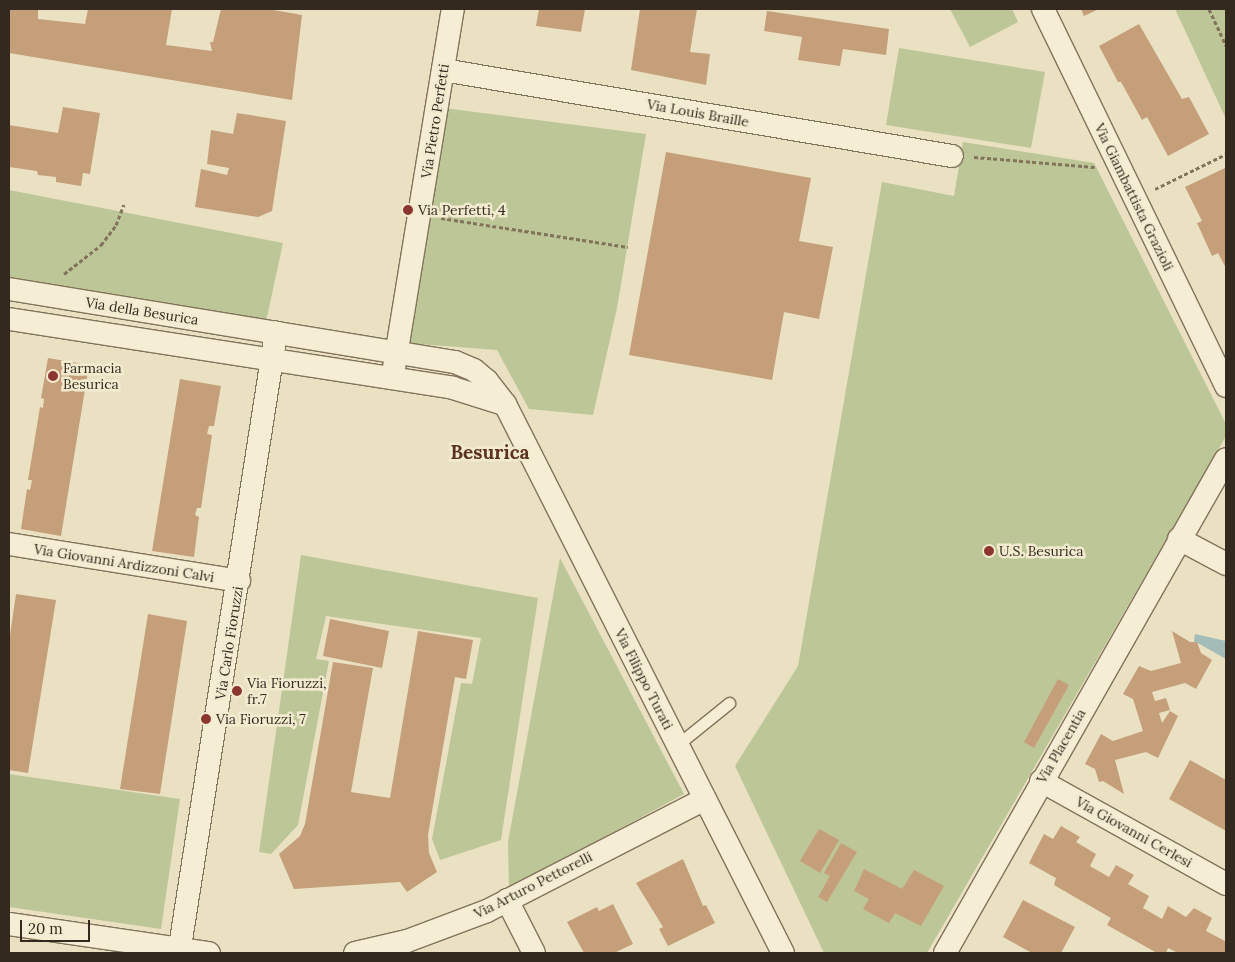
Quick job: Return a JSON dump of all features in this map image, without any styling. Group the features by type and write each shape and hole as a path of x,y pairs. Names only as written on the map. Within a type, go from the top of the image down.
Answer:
{"street":[{"name":"Via Pietro Perfetti","path":"397,353 453,9"},
{"name":"Via Giambattista Grazioli","path":"1043,9 1226,386"},
{"name":"Via Louis Braille","path":"443,70 952,156"},
{"name":"Via della Besurica","path":"9,289 455,362 474,370 505,404"},
{"path":"9,320 273,362 453,388 505,404"},
{"path":"273,362 276,333"},
{"path":"392,380 397,353"},
{"name":"Via Carlo Fioruzzi","path":"179,951 273,362"},
{"name":"Via Filippo Turati","path":"505,404 783,953"},
{"path":"1226,459 1179,539 1226,564"},
{"name":"Via Placentia","path":"945,953 1179,539"},
{"name":"Via Giovanni Ardizzoni Calvi","path":"9,544 239,581"},
{"name":"Via Giovanni Cerlesi","path":"1041,781 1226,884"},
{"name":"Via Arturo Pettorelli","path":"355,953 406,941 507,900 705,799"},
{"path":"507,900 534,953"},
{"path":"9,924 179,951 209,953"}],"lane":[{"path":"677,745 729,703"}],"path":[{"path":"1209,9 1226,45"},
{"path":"1135,198 1226,154"},
{"path":"952,156 1120,169"},
{"path":"51,296 73,264 101,245 116,225 124,204"},
{"path":"419,215 628,247"}],"green space":[{"path":"950,9 1012,9 1018,22 970,47"},
{"path":"1175,9 1226,9 1226,119"},
{"path":"899,48 1045,72 1031,148 886,125"},
{"path":"444,108 646,134 617,308 593,415 529,409 497,350 405,343"},
{"name":"U.S. Besurica","path":"963,142 1094,163 1226,424 1226,436 927,953 824,953 735,766 798,666 882,182 954,196"},
{"path":"9,190 283,243 264,331 9,288"},
{"path":"301,555 538,598 501,840 440,860 432,839 461,683 472,684 481,638 326,616 316,659 329,661 298,825 271,854 259,852"},
{"path":"560,558 684,794 509,889 508,842"},
{"path":"9,774 180,799 161,929 9,907"}],"water":[{"path":"1195,634 1226,641 1226,659 1194,641"}],"building":[{"path":"9,9 38,9 38,19 85,24 88,9 172,9 166,45 212,51 210,42 213,42 221,9 268,9 302,15 292,100 9,53"},
{"path":"539,9 585,9 581,32 536,26"},
{"path":"640,9 697,9 690,52 710,54 706,85 631,70"},
{"path":"1081,9 1099,9 1084,16"},
{"path":"767,11 889,29 886,55 843,49 840,66 798,60 802,37 764,31"},
{"path":"1139,24 1182,99 1189,97 1209,134 1168,156 1147,117 1142,120 1121,82 1118,82 1099,46"},
{"path":"63,107 100,113 90,174 83,173 81,186 56,182 56,177 38,175 37,171 9,167 9,125 58,133"},
{"path":"237,113 286,121 272,211 258,217 195,207 201,169 227,175 229,168 207,164 211,130 233,134"},
{"path":"666,152 811,178 799,241 833,247 819,319 784,312 772,380 629,355"},
{"path":"1225,168 1226,268 1218,253 1212,256 1197,223 1202,221 1185,187"},
{"path":"48,358 89,365 61,536 21,529 27,489 30,490 32,480 28,480 40,407 43,408 44,399 41,398"},
{"path":"180,379 221,386 214,426 209,426 207,434 212,435 201,508 197,508 195,515 199,517 194,557 152,551"},
{"path":"16,594 56,600 28,773 9,770 9,642"},
{"path":"148,614 187,621 160,794 120,789"},
{"path":"330,619 389,631 382,668 323,656"},
{"path":"418,631 473,640 466,679 455,677 428,835 429,853 437,872 407,892 400,882 294,889 279,854 300,836 305,824 333,662 373,668 351,792 390,798"},
{"path":"1172,631 1190,642 1197,642 1201,653 1212,660 1196,689 1185,683 1152,692 1155,701 1166,698 1170,710 1159,713 1162,723 1170,711 1178,716 1158,758 1146,752 1115,760 1124,794 1103,781 1099,782 1095,769 1085,764 1101,734 1113,741 1143,731 1133,699 1123,694 1139,666 1151,671 1181,663"},
{"path":"1058,679 1069,685 1034,748 1024,742"},
{"path":"1190,760 1226,780 1226,831 1169,799"},
{"path":"1061,826 1080,837 1076,842 1096,854 1090,866 1109,877 1116,865 1134,875 1128,884 1149,896 1143,908 1162,919 1168,906 1186,917 1194,908 1212,918 1206,931 1225,941 1226,938 1226,953 1178,953 1168,948 1166,953 1157,953 1107,925 1111,918 1054,885 1056,878 1029,863 1044,834 1053,839"},
{"path":"819,829 839,840 820,873 800,861"},
{"path":"841,843 857,852 827,902 818,897 830,876 824,873"},
{"path":"683,859 703,906 706,905 715,923 668,946 659,929 663,927 636,883"},
{"path":"864,869 902,889 914,870 944,886 921,926 895,913 889,923 863,909 869,899 854,891"},
{"path":"1023,900 1075,927 1061,953 1032,953 1003,937"},
{"path":"613,904 633,944 614,953 584,953 567,922 597,907 599,911"}],"place":[{"name":"Via Perfetti, 4","path":"408,210"},
{"name":"Farmacia Besurica","path":"53,376"},
{"name":"U.S. Besurica","path":"989,551"},
{"name":"Via Fioruzzi, fr.7","path":"237,691"},
{"name":"Via Fioruzzi, 7","path":"206,719"}],"district":[{"name":"Besurica","path":"490,453"}]}
